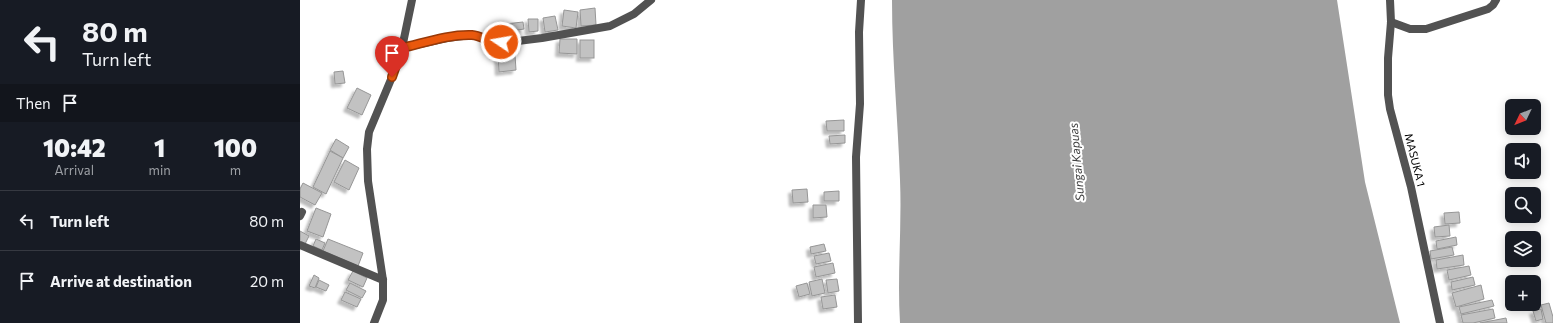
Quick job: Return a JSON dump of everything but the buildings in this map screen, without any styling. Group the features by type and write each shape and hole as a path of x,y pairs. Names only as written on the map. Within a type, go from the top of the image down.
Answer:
{"street":[{"path":"374,323 383,300 383,280 368,181 367,149 369,132 402,48 412,0"},
{"path":"402,48 447,38 471,35 478,36 495,44 542,38 610,26 634,14 650,0"},
{"path":"858,323 856,266 858,235 856,157 860,104 860,0"},
{"name":"MASUKA 1","path":"1390,0 1391,22 1388,58 1388,95 1390,109 1410,187 1440,323"},
{"path":"1391,22 1410,29 1426,29 1488,9 1496,0"},
{"path":"300,246 383,280"}],"water":[{"name":"Sungai Kapuas","path":"892,0 1337,0 1365,182 1400,323 900,323 900,198"}],"route":[{"path":"392,77 402,48 447,38 471,35 478,36 495,44 501,42"}]}
